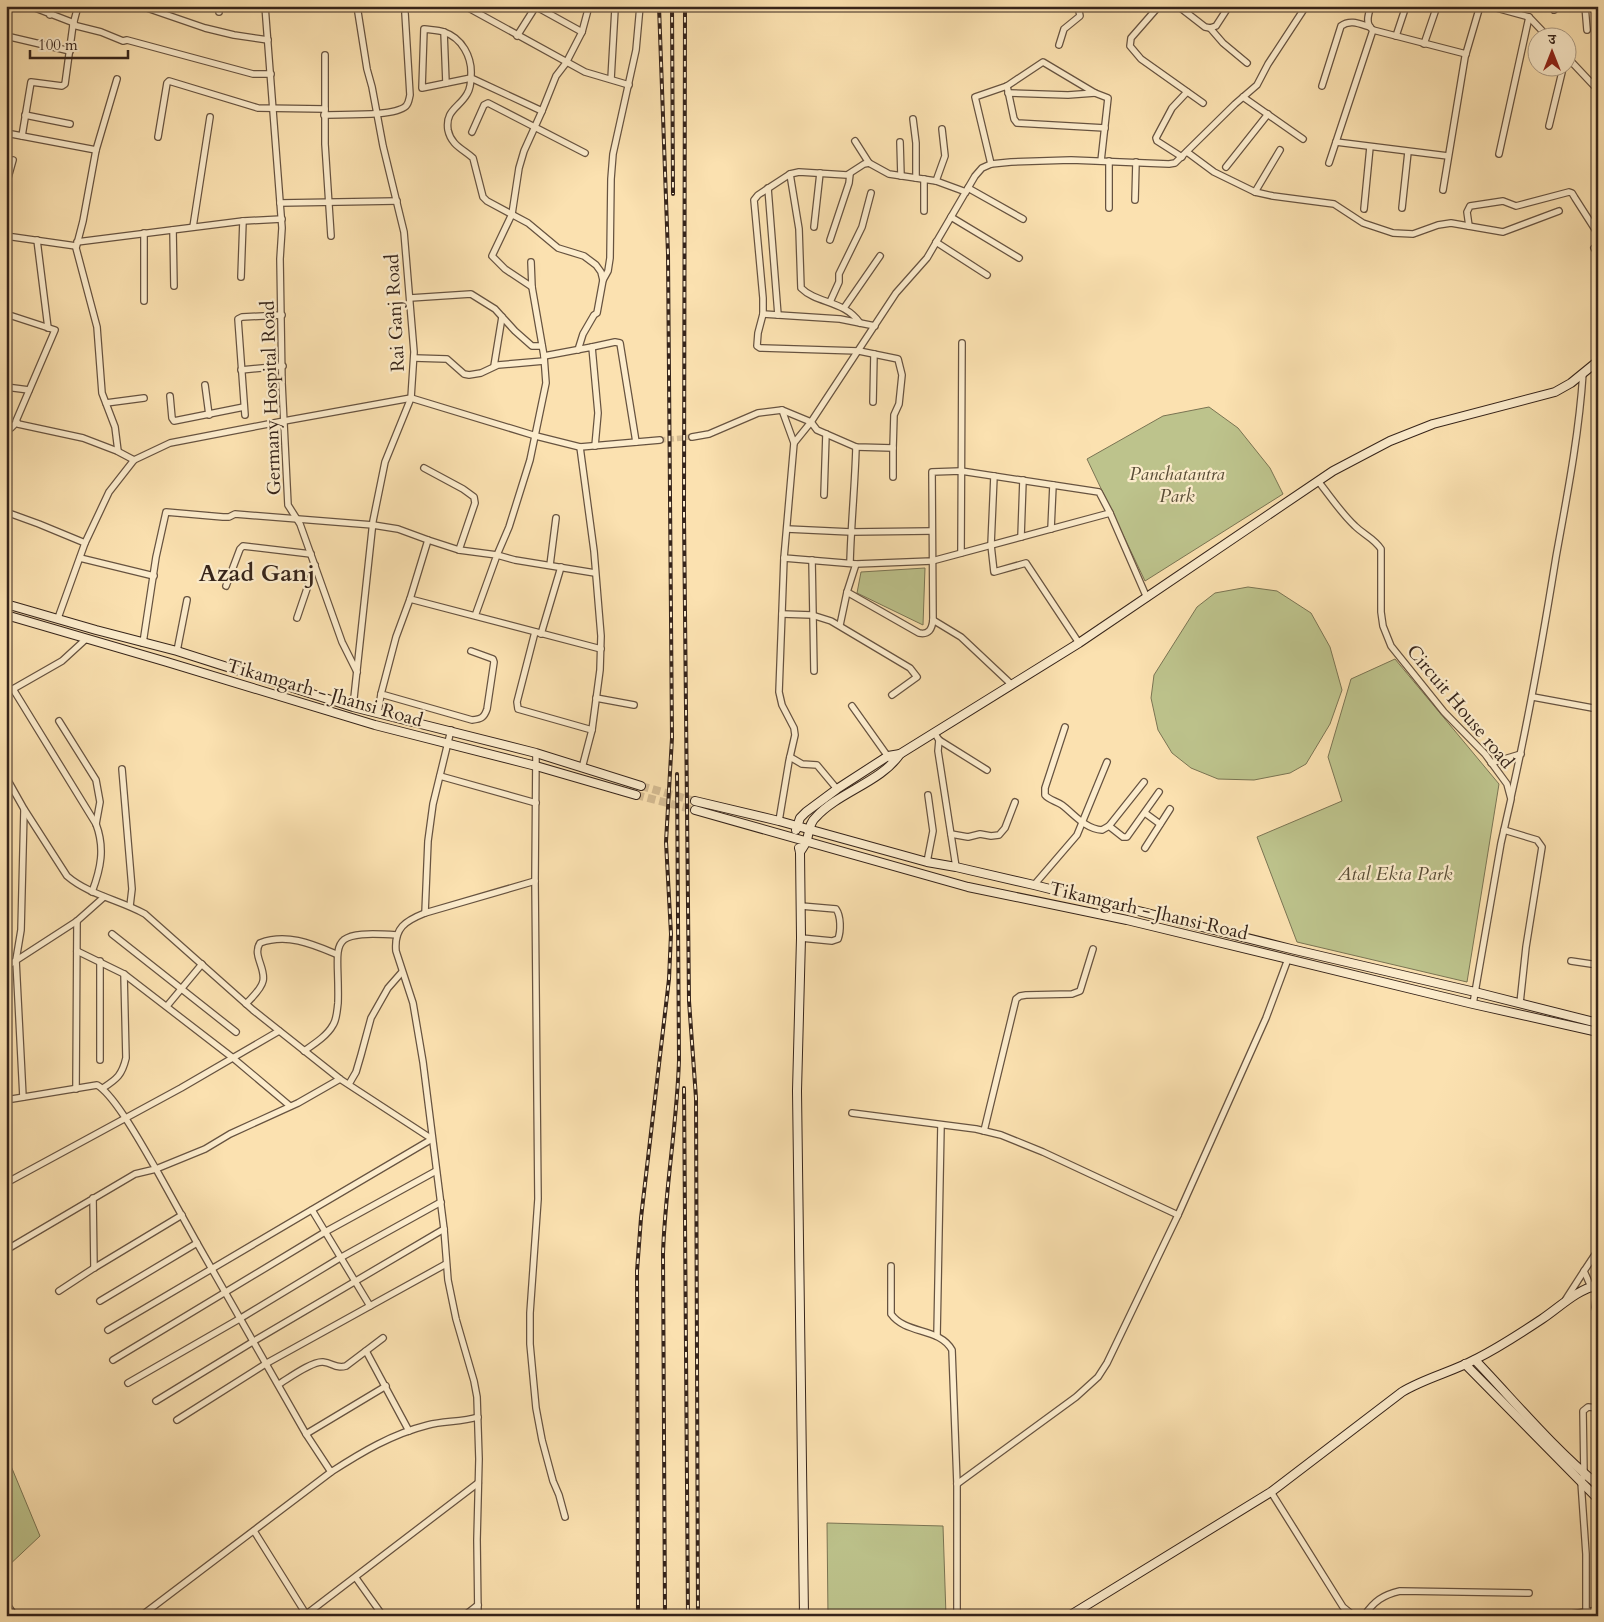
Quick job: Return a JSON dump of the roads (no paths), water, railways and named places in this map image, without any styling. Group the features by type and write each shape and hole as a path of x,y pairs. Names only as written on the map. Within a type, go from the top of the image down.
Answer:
{"street":[{"path":"31,6 50,15 123,41 127,40 252,74 271,74"},
{"path":"50,15 53,6"},
{"path":"22,136 31,82 62,86 65,84 78,6"},
{"path":"141,6 159,9 205,28 268,40"},
{"name":"Germany Hospital Road","path":"266,6 282,219 280,259 288,505 311,554 342,642 357,672"},
{"name":"Rai Ganj Road","path":"353,707 373,525 384,462 411,398 414,358 404,232 367,70 357,6"},
{"path":"465,6 566,63 585,72 629,85"},
{"path":"517,36 536,6 582,32"},
{"path":"532,287 505,269 492,256 512,214 520,160 556,76 566,63 582,32 589,6"},
{"path":"604,6 615,9 611,79"},
{"path":"578,350 583,334 597,313 603,280 608,271 613,154 616,133 629,85 638,34 640,6"},
{"path":"1059,45 1064,29 1080,16 1078,6"},
{"path":"1159,6 1131,38 1130,46 1141,59 1203,103"},
{"path":"1178,6 1205,27 1210,28 1216,26 1228,7"},
{"path":"794,443 811,422 896,293 926,258 975,176 982,168 991,164 1011,162 1062,160 1174,163 1257,85 1268,64 1306,6"},
{"path":"1330,163 1372,29 1368,16 1371,6"},
{"path":"1396,36 1406,6"},
{"path":"1424,44 1437,6"},
{"path":"1443,190 1466,54 1480,6"},
{"path":"1489,6 1529,17 1539,28"},
{"path":"1585,6 1587,30"},
{"path":"158,137 167,83 169,81 249,106 274,109 377,114 403,108 409,100 405,12"},
{"path":"1499,154 1529,17"},
{"path":"1322,86 1340,26 1346,22 1466,54"},
{"path":"1210,28 1223,43 1246,63"},
{"path":"542,111 471,78 422,88 424,29 444,32 453,37 465,50 469,59 471,78 468,94 449,114 448,128 454,144 473,158 484,199 528,223 558,248 590,258 601,272 603,280"},
{"path":"444,32 446,83"},
{"path":"6,36 70,51"},
{"path":"325,55 324,112 331,236"},
{"path":"1007,90 1043,62 1095,94 1108,99 1101,161"},
{"path":"1576,67 1598,90"},
{"path":"1549,126 1560,78"},
{"path":"117,79 96,150 77,244 82,273 97,327 102,393 114,427 118,451"},
{"path":"1007,90 1016,123 1105,128"},
{"path":"991,164 974,99 976,96 1007,90 1068,95 1095,94"},
{"path":"1187,92 1172,108 1156,138 1157,141 1255,192 1334,204 1369,226 1393,233 1413,234 1438,225 1452,223 1503,232 1558,211"},
{"path":"1243,97 1303,139"},
{"path":"472,132 486,103 536,126 585,152"},
{"path":"1226,167 1268,114"},
{"path":"25,115 70,124"},
{"path":"193,227 210,117"},
{"path":"913,119 916,143 916,178"},
{"path":"936,181 946,152 942,129"},
{"path":"6,133 96,150"},
{"path":"855,141 869,163 889,174 936,181 967,190 1023,219"},
{"path":"900,142 901,176"},
{"path":"1336,142 1448,156"},
{"path":"1364,209 1370,147"},
{"path":"1255,192 1280,150"},
{"path":"1402,208 1408,152"},
{"path":"6,185 13,160"},
{"path":"1109,161 1109,208"},
{"path":"1135,200 1136,162"},
{"path":"869,163 864,164 850,174 799,172 790,174 758,195 754,200 763,287 763,314 756,340 758,347 859,351 898,359 902,375 899,404 894,415 894,477"},
{"path":"814,227 820,173"},
{"path":"790,174 799,229 801,288 808,293 844,308 852,313 860,322"},
{"path":"830,240 849,184 850,174"},
{"path":"924,179 924,211"},
{"path":"768,188 778,316"},
{"path":"1469,226 1467,212 1470,206 1503,201 1516,206 1569,192 1575,198 1598,234"},
{"path":"830,302 839,282 838,274 862,226 871,193"},
{"path":"280,203 396,202"},
{"path":"950,217 1019,258"},
{"path":"6,236 77,244 193,227 282,219"},
{"path":"241,277 243,221"},
{"path":"173,230 174,286"},
{"path":"144,234 144,301"},
{"path":"37,240 48,328"},
{"path":"936,242 987,275"},
{"path":"1598,246 1594,248 1598,254"},
{"path":"844,308 880,256"},
{"path":"474,616 519,499 536,436 546,383 544,358 532,287 531,262"},
{"path":"410,298 471,294 495,309 532,346 542,346"},
{"path":"6,314 55,330 16,422 10,428 6,428"},
{"path":"763,314 840,319 875,326"},
{"path":"245,415 238,323 240,317 282,315"},
{"path":"494,366 502,317"},
{"path":"414,358 447,358 464,374 469,375 482,374 494,366 544,358 615,342 620,343 636,442"},
{"path":"961,553 962,343"},
{"path":"592,347 598,413 595,446"},
{"path":"873,402 874,354"},
{"path":"800,852 806,842 812,821 821,812 893,764 900,754 1079,643 1318,480 1382,445 1433,424 1555,392 1571,383 1598,360"},
{"path":"241,370 283,366"},
{"path":"1511,799 1533,697 1571,472 1582,398 1583,373"},
{"path":"205,385 209,415"},
{"path":"6,387 29,390"},
{"path":"170,396 172,418 174,421 244,407"},
{"path":"106,402 144,398"},
{"path":"58,618 85,543 109,492 134,460 170,444 284,420 411,398 536,436 580,447 660,440"},
{"path":"692,437 709,434 758,412 782,410 811,422 817,430 856,447 893,448"},
{"path":"779,821 795,732 782,706 779,692 784,558 794,443 782,410"},
{"path":"16,422 83,438 118,451 134,460"},
{"path":"824,495 826,434"},
{"path":"580,447 601,636 592,730 582,768"},
{"path":"840,625 853,563 851,532 855,494 856,447"},
{"path":"424,468 474,497 474,503 460,550"},
{"path":"847,592 919,633 927,633 932,627 933,620 932,472 961,471 1099,492 1147,598"},
{"path":"994,476 992,545 994,572 1026,563 1079,643"},
{"path":"1021,537 1023,480"},
{"name":"Circuit House road","path":"1318,480 1347,518 1378,544 1381,549 1382,619 1391,646 1444,712 1491,763 1507,784 1511,799 1473,1004"},
{"path":"1051,529 1053,485"},
{"path":"6,512 85,543"},
{"path":"143,643 166,512 223,517 229,517 234,514 373,525 398,530 460,550 497,554 515,560 595,572"},
{"path":"784,558 853,563 932,561 1110,513"},
{"path":"550,565 556,518"},
{"path":"787,529 851,532 932,531"},
{"path":"378,713 396,637 428,540"},
{"path":"226,586 240,549 243,546 311,554"},
{"path":"80,558 154,576"},
{"path":"812,560 814,670"},
{"path":"297,618 315,564"},
{"path":"562,567 538,633 517,702 518,709 592,730"},
{"path":"410,599 600,650"},
{"path":"177,651 186,600"},
{"path":"6,604 177,651 353,707 451,730 536,753 641,786"},
{"path":"23,620 26,610"},
{"path":"782,614 812,615 831,621 906,665 917,675 916,678 892,695"},
{"name":"Tikamgarh - Jhansi Road","path":"6,615 176,664 366,723 536,766 636,795"},
{"path":"933,620 961,637 1011,684"},
{"path":"6,693 62,662 86,639"},
{"path":"381,694 472,720 481,719 485,716 487,709 494,662 493,658 489,656 471,651"},
{"path":"13,689 96,824 100,835 102,858 92,892"},
{"path":"1533,697 1598,709"},
{"path":"596,698 634,705"},
{"path":"852,706 893,764"},
{"path":"59,721 96,780 100,802 96,824"},
{"path":"1065,727 1044,795 1063,806 1083,823 1099,830 1109,826 1144,782"},
{"path":"425,912 428,841 433,804 451,730"},
{"path":"934,732 938,740 938,751 956,867"},
{"path":"938,740 987,770"},
{"path":"536,753 535,880 538,1199 530,1313 530,1344 536,1408 542,1440 552,1481 559,1495 565,1516"},
{"path":"804,1616 797,1091 801,906 800,852 796,838 796,827 800,818 806,812 837,789 888,756 900,754"},
{"path":"1491,763 1521,754"},
{"path":"790,757 802,764 817,765 837,789"},
{"path":"1034,884 1071,843 1083,823 1090,800 1107,762"},
{"path":"122,769 132,889 130,906"},
{"path":"440,776 536,803"},
{"path":"6,777 67,876 76,884 145,914 246,1004 304,1051 340,1079 432,1139"},
{"path":"1109,826 1123,837 1127,837 1159,792"},
{"path":"926,862 933,831 928,795"},
{"name":"Tikamgarh - Jhansi Road","path":"695,801 779,821 926,862 1034,884 1598,1023"},
{"path":"951,834 968,837 980,834 999,835 1015,802"},
{"path":"23,1097 16,960 21,930 24,809"},
{"path":"1145,848 1170,809"},
{"name":"Tikamgarh - Jhansi Road","path":"695,810 968,887 1127,920 1473,1004 1598,1032"},
{"path":"1144,813 1160,824"},
{"path":"1504,830 1537,840 1542,847 1526,948 1520,1003"},
{"path":"478,1616 478,1417 474,1381 456,1319 446,1264 441,1202 418,1034 412,1003 396,951 396,935 400,928 412,918 425,912 535,880"},
{"path":"6,967 77,921 104,897"},
{"path":"800,938 832,941 838,939 839,935 839,915 836,909 801,906"},
{"path":"76,1089 77,921"},
{"path":"304,1051 327,1034 334,1025 337,1012 336,954 340,943 350,936 368,933 396,935"},
{"path":"112,934 236,1032"},
{"path":"1230,946 1233,934"},
{"path":"246,1004 262,983 263,977 258,954 260,943 278,938 294,939 308,942 336,954"},
{"path":"984,1131 1016,999 1026,994 1072,994 1080,991 1093,949"},
{"path":"77,950 124,974 233,1058 290,1106"},
{"path":"957,1484 1076,1397 1098,1377 1107,1364 1178,1215 1266,1018 1288,959"},
{"path":"403,960 412,990"},
{"path":"1571,961 1598,965"},
{"path":"100,962 100,1060"},
{"path":"167,1006 202,964"},
{"path":"349,1084 356,1072 370,1018 388,988 402,972"},
{"path":"103,1088 116,1080 123,1070 126,1058 124,974"},
{"path":"6,1183 279,1031"},
{"path":"6,1250 135,1174 156,1169 186,1158 340,1079"},
{"path":"6,1100 97,1085 103,1088 125,1118 156,1169 306,1434 331,1472"},
{"path":"852,1113 1001,1135 1034,1148 1178,1215"},
{"path":"937,1336 942,1126"},
{"path":"108,1330 432,1139"},
{"path":"113,1360 325,1232 436,1172"},
{"path":"93,1198 94,1268"},
{"path":"128,1383 340,1258 441,1202"},
{"path":"312,1210 370,1306"},
{"path":"59,1291 182,1215"},
{"path":"156,1401 444,1229"},
{"path":"100,1301 197,1243"},
{"path":"1565,1301 1598,1250"},
{"path":"176,1420 267,1363 446,1264"},
{"path":"891,1266 891,1314 894,1319 906,1326 937,1336 948,1342 952,1350 954,1361 957,1484 957,1616"},
{"path":"1584,1271 1596,1289 1598,1318"},
{"path":"1069,1616 1271,1492 1402,1392 1419,1382 1475,1360 1542,1319 1565,1301 1596,1289"},
{"path":"279,1384 315,1363 322,1362 340,1368 346,1366 383,1338"},
{"path":"366,1351 409,1431"},
{"path":"1475,1360 1583,1478 1598,1499"},
{"path":"1465,1364 1583,1478 1598,1486"},
{"path":"306,1434 386,1386"},
{"path":"1586,1614 1583,1411 1588,1407 1598,1408"},
{"path":"141,1616 331,1472 359,1454 409,1431 430,1425 478,1417"},
{"path":"254,1531 305,1615 356,1578 478,1483"},
{"path":"1271,1492 1342,1607 1354,1616"},
{"path":"356,1578 383,1616"},
{"path":"1364,1616 1379,1599 1400,1591 1529,1593"},
{"path":"6,1603 15,1616"},
{"path":"464,1616 478,1605"},
{"path":"1559,1616 1586,1614 1598,1610"}],"tunnel":[{"path":"660,440 692,437"},
{"path":"641,786 695,801"},
{"path":"636,795 695,810"}],"railway":[{"path":"638,1616 637,1271 641,1218 669,979 671,934 666,842 672,738 668,254 659,6"},
{"path":"672,6 673,194"},
{"path":"685,6 684,515 689,1001 696,1098 698,1616"},
{"path":"665,1616 663,1254 679,1060 677,774"},
{"path":"684,1088 688,1616"}],"district":[{"name":"Azad Ganj","path":"257,573"}],"park label":[{"name":"Panchatantra Park","path":"1177,484"},
{"name":"Atal Ekta Park","path":"1395,873"}]}
